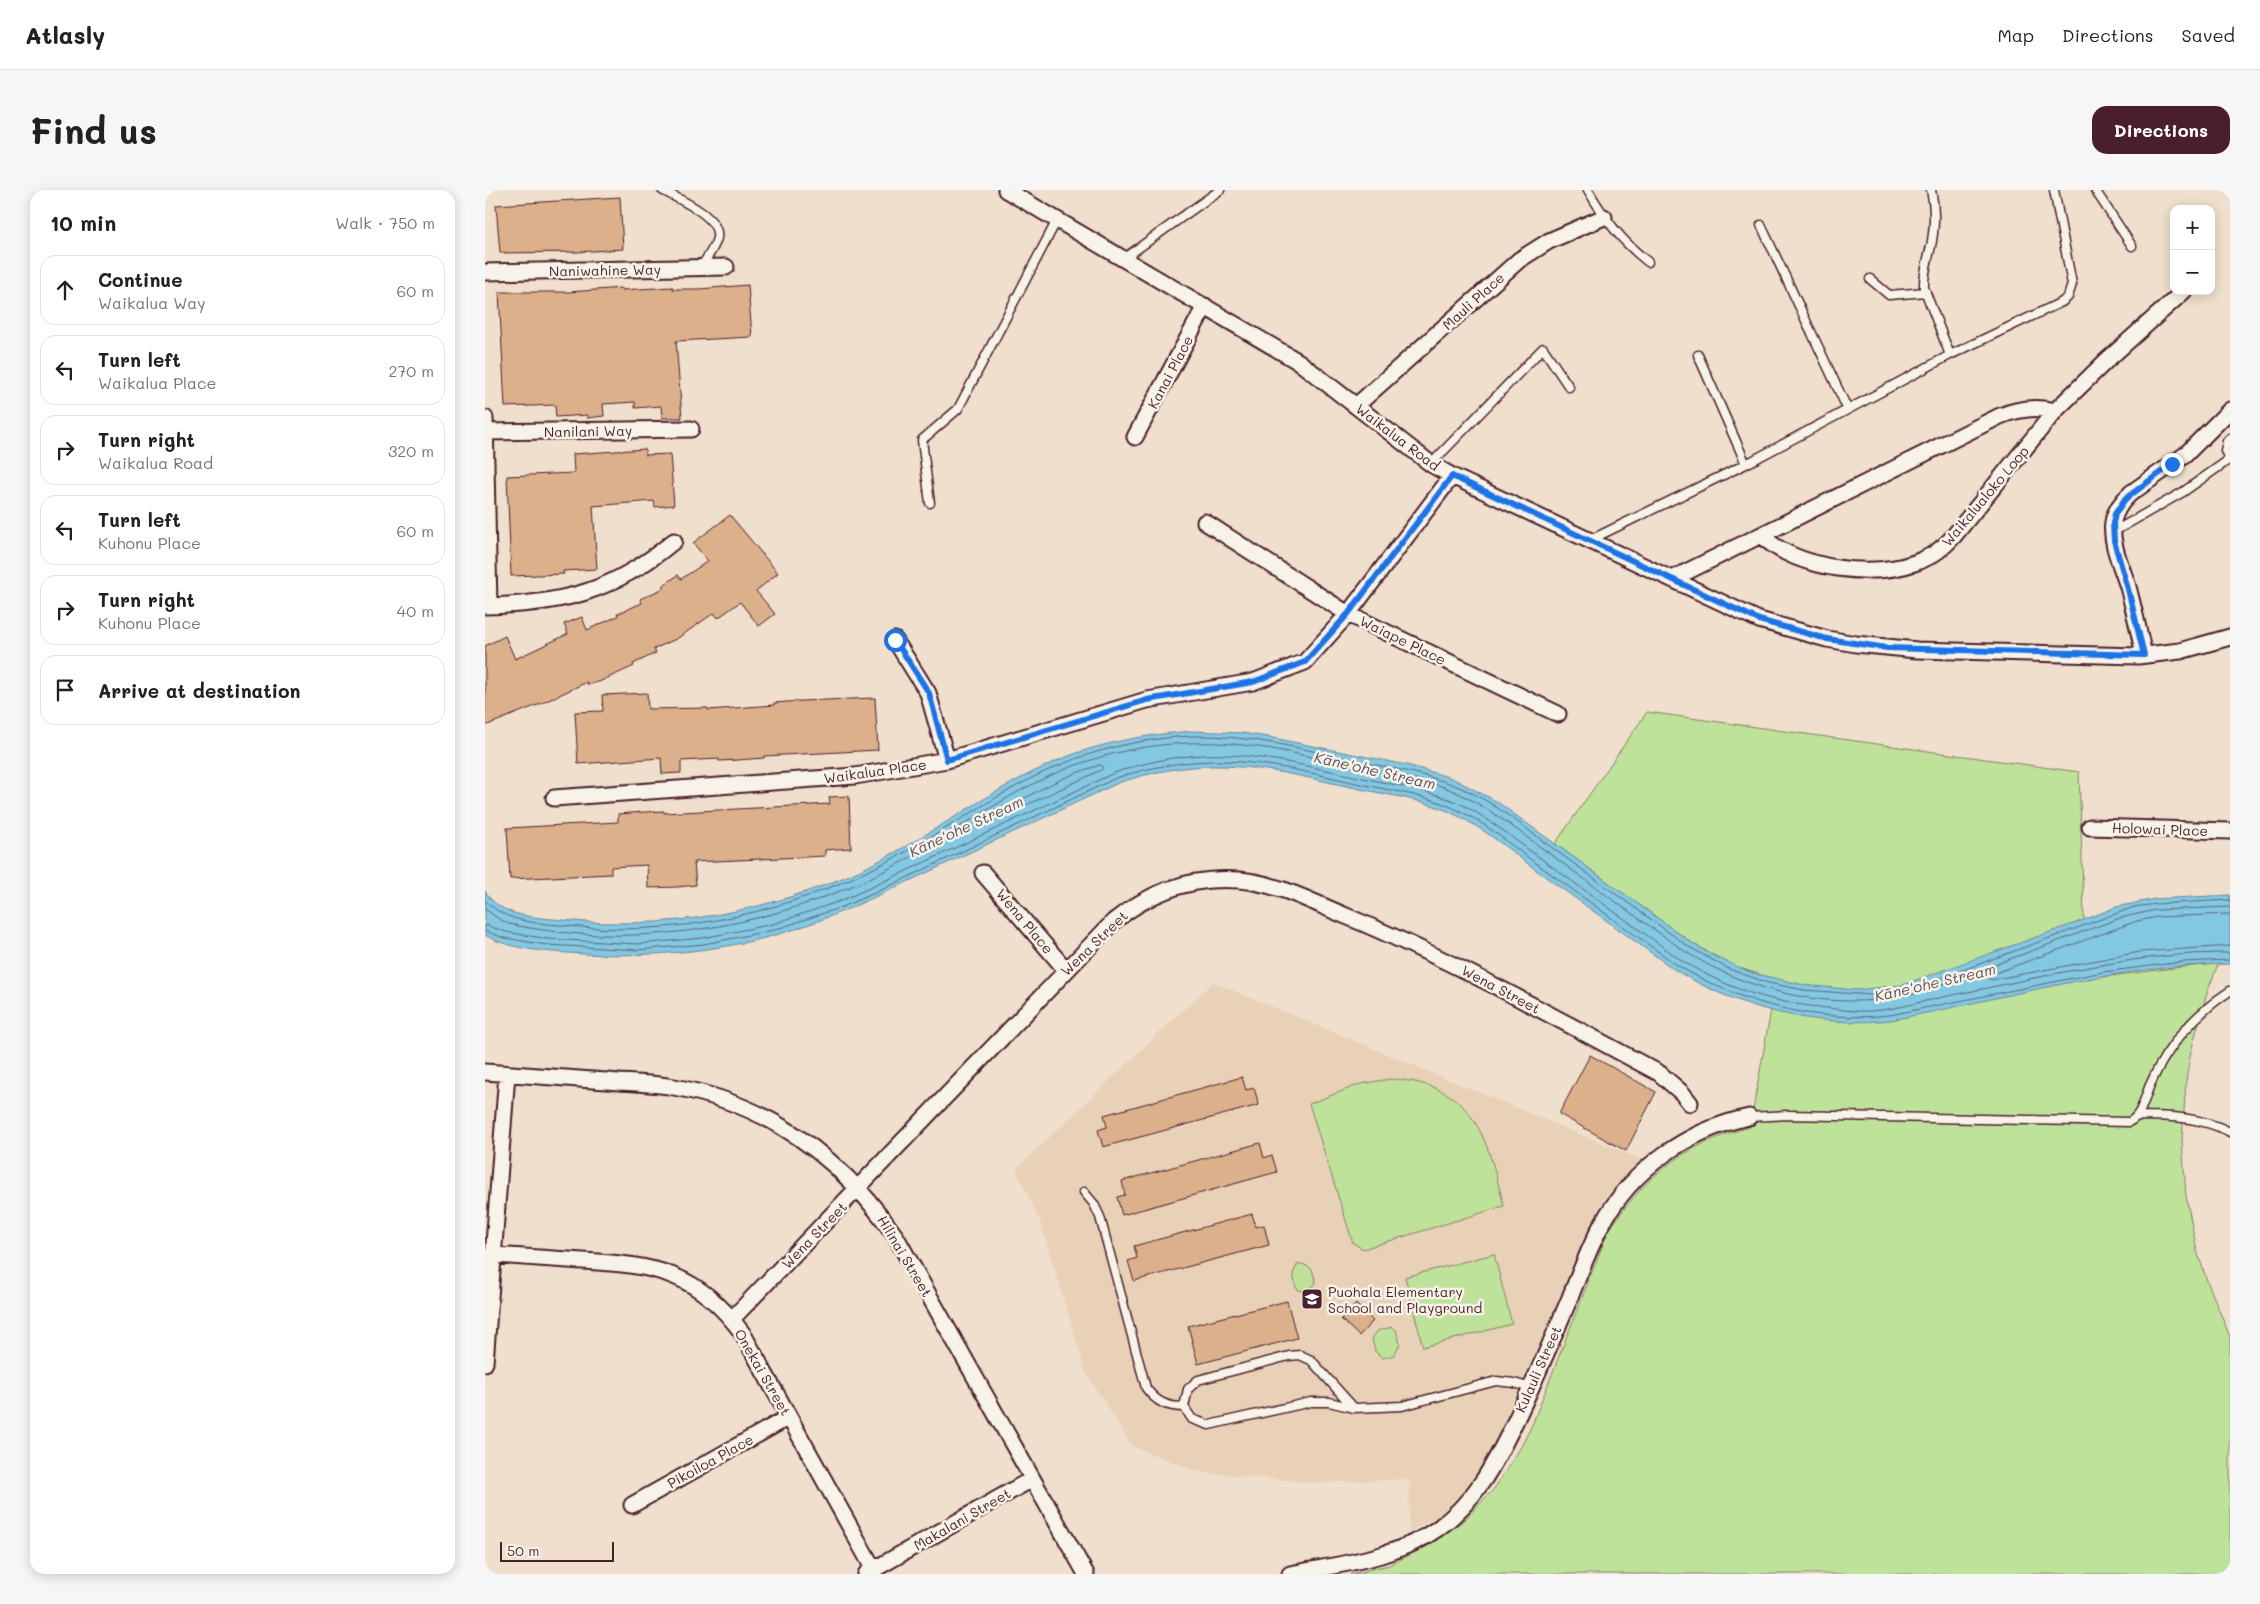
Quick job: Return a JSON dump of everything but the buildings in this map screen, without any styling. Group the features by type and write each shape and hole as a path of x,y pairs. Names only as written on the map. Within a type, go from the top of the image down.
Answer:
{"street":[{"name":"Waikalua Road","path":"1006,190 1299,362 1431,464 1452,476 1759,620 1792,631 1857,644 1917,650 2144,655 2180,651 2230,637"},
{"name":"Mauli Place","path":"1357,405 1519,260 1549,240 1604,217"},
{"name":"Naniwahine Way","path":"485,272 725,268"},
{"name":"Waikalualoko Loop","path":"1761,535 1772,545 1790,556 1828,566 1880,569 1910,565 1934,554 1953,537 2055,411 2099,367 2180,295"},
{"name":"Kanai Place","path":"1135,437 1205,306"},
{"path":"1672,579 2000,416 2034,408 2055,411"},
{"path":"2144,655 2113,532 2115,514 2125,499 2185,455 2230,410"},
{"path":"485,418 487,606 553,601 594,590 636,569 674,541"},
{"name":"Nanilani Way","path":"485,432 691,429"},
{"name":"Waikalua Place","path":"554,798 855,776 947,760 1147,700 1253,682 1305,662 1348,614 1452,476"},
{"name":"Waiape Place","path":"1205,522 1348,614 1558,714"},
{"path":"895,640 929,693 947,760"},
{"name":"Holowai Place","path":"2090,826 2230,831"},
{"name":"Wena Place","path":"983,873 1066,970"},
{"name":"Wena Street","path":"732,1319 1114,922 1142,901 1157,893 1190,882 1240,880 1257,882 1289,892 1401,939 1487,982 1659,1074 1673,1084 1690,1103"},
{"name":"Hilinai Street","path":"485,1072 646,1083 691,1091 725,1100 759,1114 822,1153 859,1188 896,1237 1086,1574"},
{"path":"485,1363 507,1074"},
{"name":"Kulauli Street","path":"1290,1574 1383,1554 1401,1548 1451,1519 1489,1475 1531,1388 1599,1230 1627,1188 1657,1159 1687,1139 1715,1126 1749,1116"},
{"name":"Onekai Street","path":"494,1255 646,1266 677,1276 706,1294 732,1319 743,1334 789,1417 870,1572"},
{"name":"Pikoiloa Place","path":"632,1505 789,1417"},
{"name":"Makalani Street","path":"870,1572 1032,1479"}],"lane":[{"path":"662,190 707,216 715,224 717,230 716,241 700,268"},
{"path":"1123,259 1220,190"},
{"path":"1588,190 1604,217 1625,243 1648,262"},
{"path":"1931,190 1934,203 1934,223 1923,277 1926,292 1950,355"},
{"path":"1590,540 1746,464 1847,408 1950,355 2063,302 2071,290 2071,276 2054,190"},
{"path":"2095,190 2132,246"},
{"path":"930,503 922,440 958,409 1057,220"},
{"path":"1761,226 1847,408"},
{"path":"1870,279 1889,295 1926,292"},
{"path":"1431,464 1543,348 1569,387"},
{"path":"1698,355 1746,464"},
{"path":"2113,532 2183,492 2230,459 2225,451 2227,441 2230,438"},
{"path":"1749,1116 1789,1115 2123,1123 2138,1116 2149,1085 2164,1058 2196,1019 2230,991"},
{"path":"2138,1116 2184,1118 2211,1124 2230,1132"},
{"path":"1084,1192 1094,1204 1100,1217 1146,1388 1161,1403 1174,1407 1184,1407"},
{"path":"1354,1408 1311,1360 1295,1355 1198,1380 1188,1389 1184,1407 1192,1419 1209,1425 1311,1402 1329,1402 1354,1408 1402,1406 1496,1381 1531,1388"}],"shaded area":[{"name":"Puohala Elementary School and Playground","path":"1213,982 1642,1160 1620,1182 1593,1223 1487,1463 1468,1489 1455,1502 1441,1514 1409,1532 1409,1479 1319,1483 1198,1472 1132,1446 1086,1373 1040,1221 1016,1169"}],"green space":[{"path":"1647,712 2079,772 2084,920 2103,977 2218,964 2207,993 2191,1051 2186,1081 2182,1140 2186,1196 2197,1251 2230,1337 2230,1574 1350,1574 1389,1565 1428,1546 1464,1520 1494,1489 1521,1447 1532,1425 1607,1234 1621,1214 1650,1180 1685,1153 1727,1134 1750,1127 1770,1015 1779,981 1731,965 1692,943 1555,844"},
{"path":"1390,1079 1419,1083 1441,1091 1459,1102 1472,1118 1482,1136 1491,1157 1504,1206 1363,1249 1353,1243 1309,1104 1360,1084"},
{"path":"1494,1254 1512,1324 1423,1347 1405,1277"},
{"path":"1303,1264 1312,1269 1316,1283 1313,1287 1301,1291 1296,1288 1293,1274 1297,1265"},
{"path":"1392,1327 1396,1330 1400,1344 1394,1355 1382,1358 1375,1351 1372,1339 1377,1331"}],"water":[{"name":"Kāne'ohe Stream","path":"1192,731 1243,733 1268,737 1407,765 1452,778 1496,801 1692,943 1712,955 1752,973 1804,985 1855,990 1902,985 2116,907 2155,899 2230,895 2230,964 2144,970 2059,984 1891,1020 1863,1022 1834,1021 1779,1013 1725,995 1675,970 1488,834 1446,811 1410,799 1296,775 1239,767 1211,766 1182,768 1118,783 853,907 796,929 753,941 681,952 609,955 520,948 485,935 485,891 500,906 519,914 530,917 602,923 640,923 716,915 791,897 863,869 887,857 1004,787 1052,763 1103,745 1156,735"}],"place":[{"name":"Puohala Elementary School and Playground","path":"1312,1299"}],"route":[{"path":"895,640 929,693 947,760 1147,700 1253,682 1305,662 1348,614 1452,476 1759,620 1792,631 1827,639 1887,648 2138,656 2144,655 2114,541 2113,523 2115,514 2125,499 2172,464"}]}
